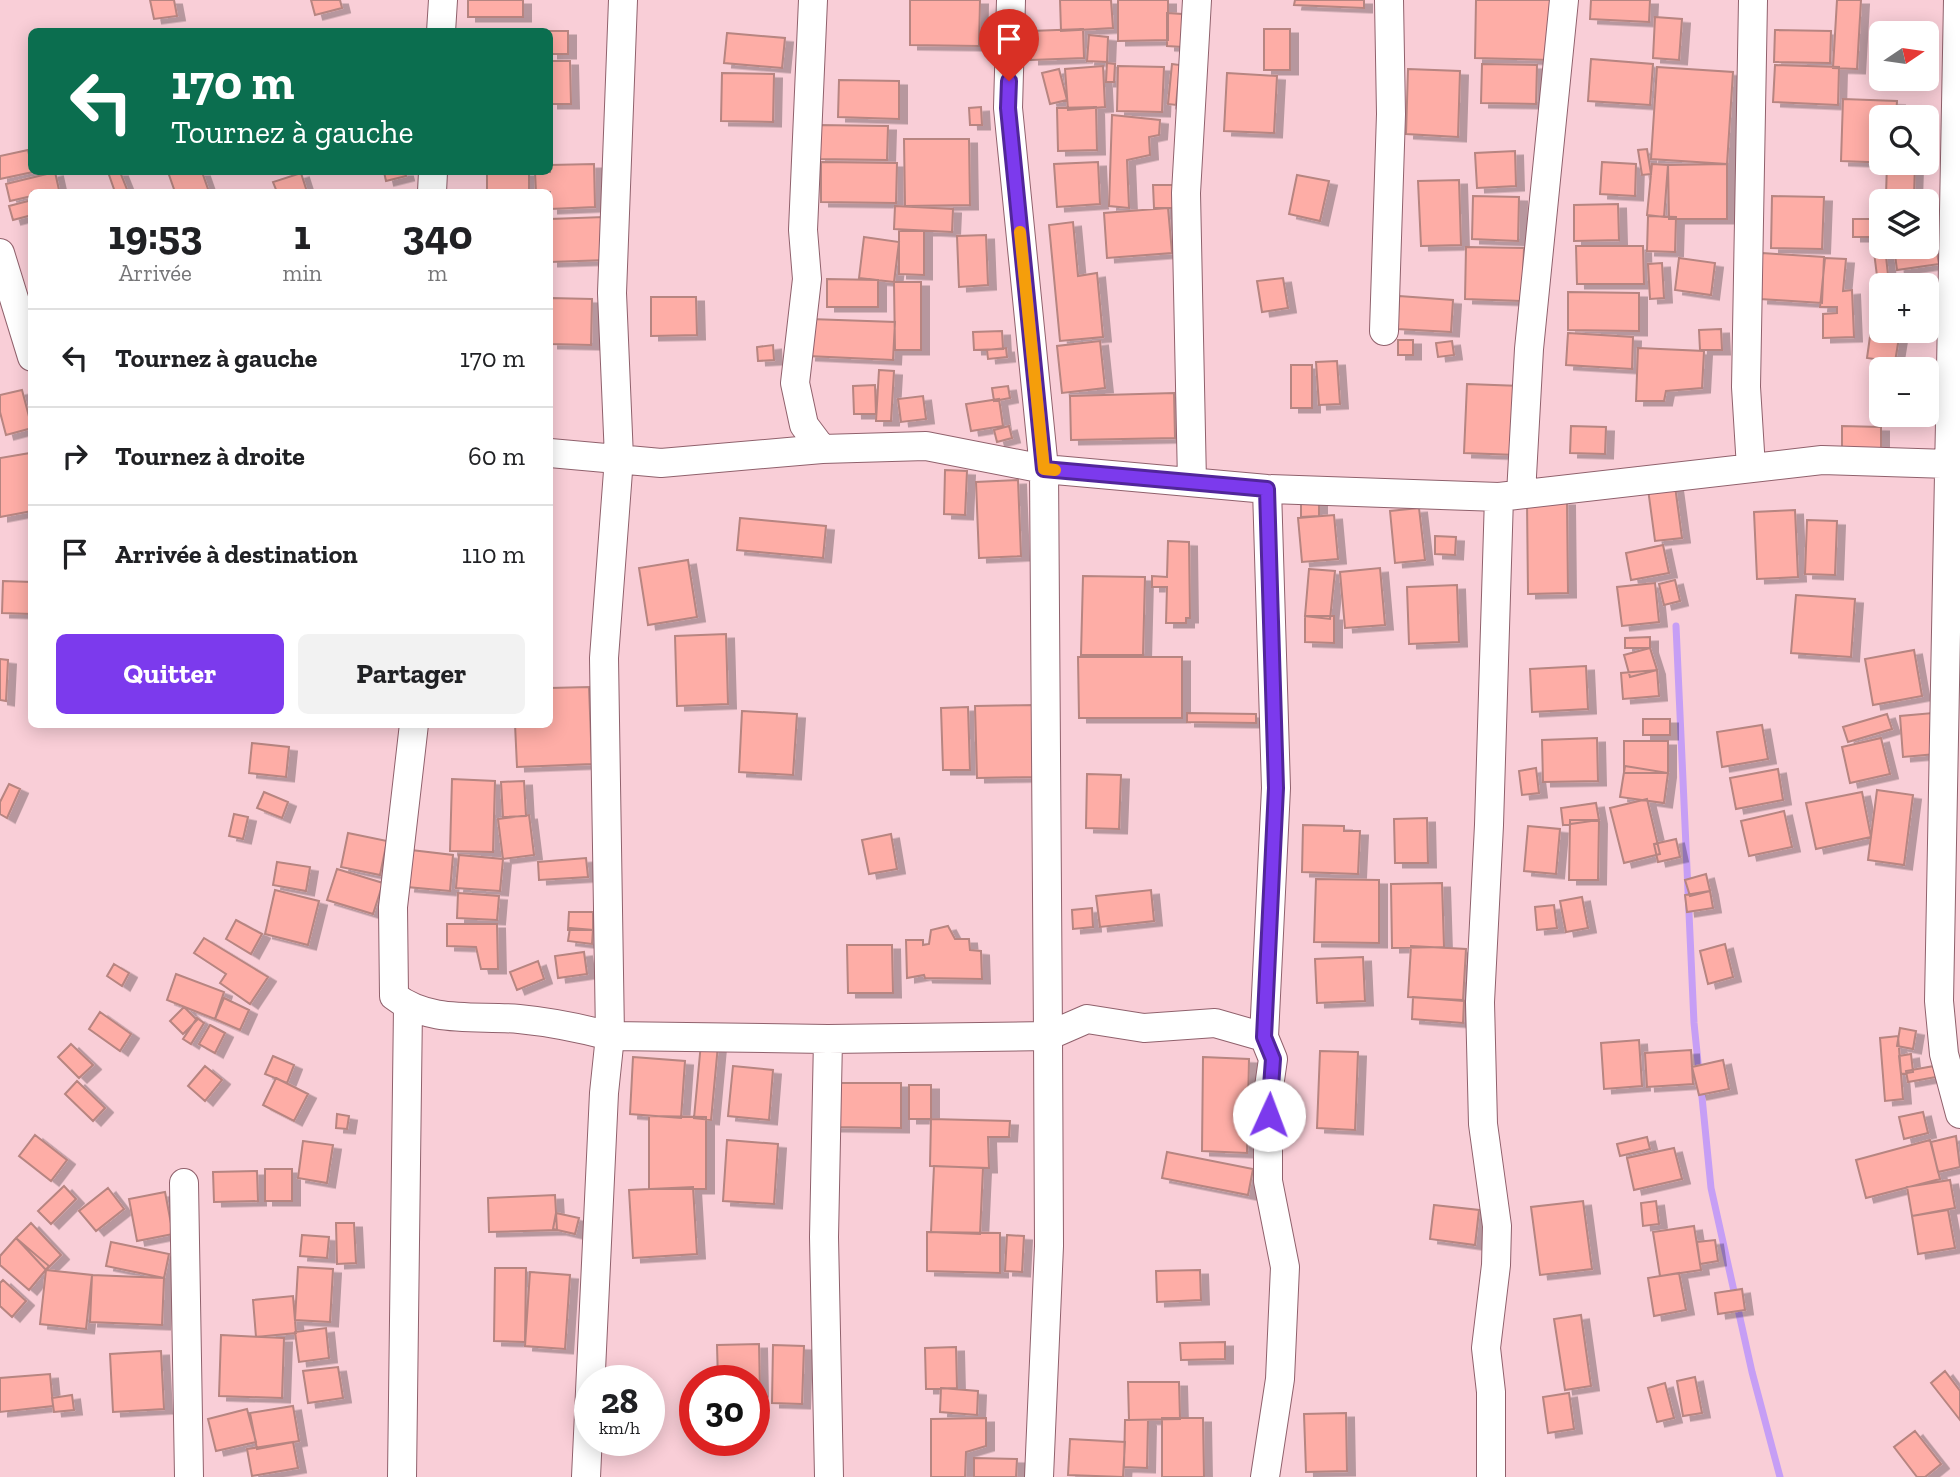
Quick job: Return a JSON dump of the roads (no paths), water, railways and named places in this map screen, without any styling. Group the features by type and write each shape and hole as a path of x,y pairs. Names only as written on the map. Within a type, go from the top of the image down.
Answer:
{"street":[{"path":"441,28 443,0"},
{"path":"586,1477 604,1093 610,1036 604,657 619,458 612,293 622,0"},
{"path":"813,0 803,230 807,279 794,383 804,425 822,449"},
{"path":"1011,0 1008,108 1044,469 1050,1233 1039,1477"},
{"path":"1192,482 1186,193 1197,0"},
{"path":"1384,331 1391,114 1389,0"},
{"path":"1491,1477 1491,1392 1486,1348 1496,1265 1497,1226 1483,1124 1480,1002 1510,496 1529,349 1564,0"},
{"path":"1751,468 1746,387 1753,0"},
{"path":"1958,0 1939,1001 1944,1054 1960,1114"},
{"path":"0,253 28,344"},
{"path":"553,453 661,463 822,449 926,446 1044,469 1267,489 1510,496 1822,460 1949,464"},
{"path":"1265,1477 1280,1379 1285,1267 1268,1181 1268,1094 1273,1059 1264,1037 1276,788 1267,489"},
{"path":"414,728 393,908 394,996 408,1007 448,1017 518,1019 570,1026 610,1036 828,1039 1048,1036 1087,1019 1144,1028 1215,1023 1264,1037"},
{"path":"402,1477 408,1007"},
{"path":"828,1039 824,1237 829,1477"},
{"path":"184,1183 189,1477"}],"waterway":[{"path":"1676,626 1694,1023 1699,1072"},
{"path":"1701,1087 1711,1188 1752,1372 1780,1477"}]}
